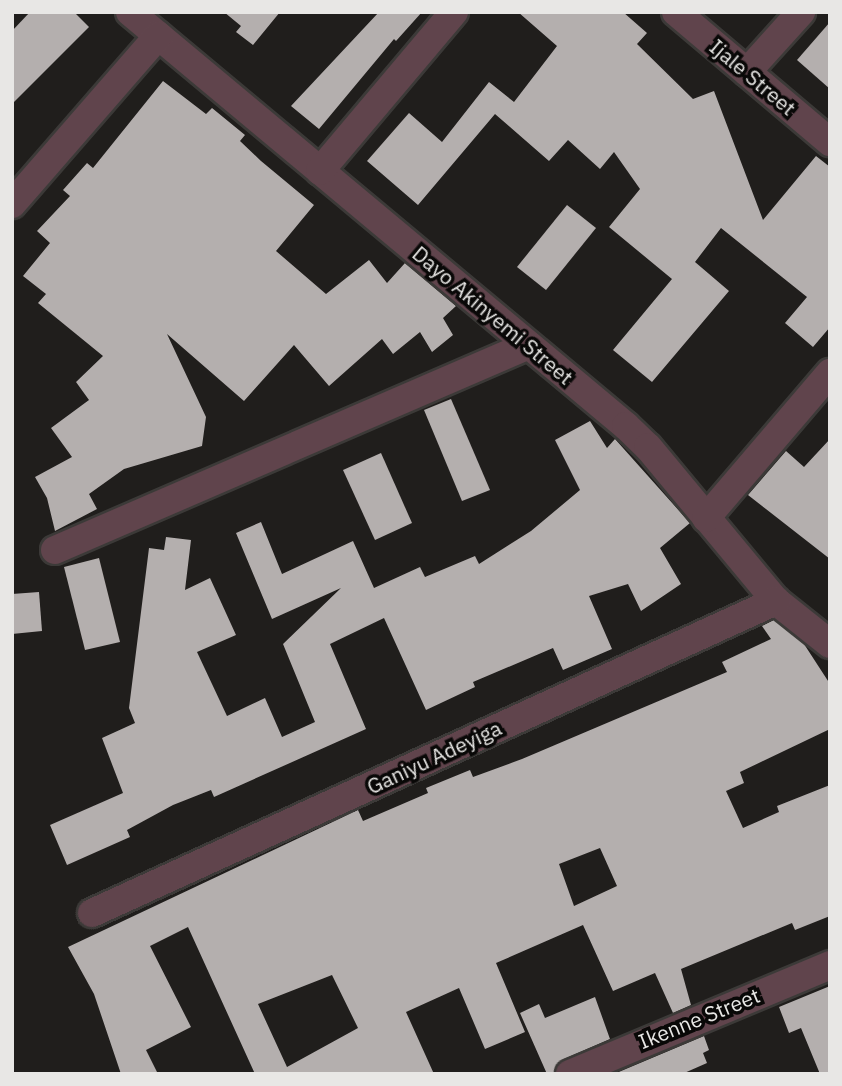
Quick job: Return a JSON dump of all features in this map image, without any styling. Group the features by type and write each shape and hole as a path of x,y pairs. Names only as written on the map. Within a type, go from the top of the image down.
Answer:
{"street":[{"name":"Dayo Akinyemi Street","path":"130,12 648,447 776,601 830,644"},
{"path":"320,171 454,12"},
{"name":"Ijale Street","path":"676,12 830,142"},
{"path":"747,72 801,12"},
{"path":"12,204 158,36"},
{"path":"55,550 529,345"},
{"path":"706,518 830,373"},
{"name":"Ganiyu Adeyiga","path":"92,913 776,601"},
{"name":"Ikenne Street","path":"570,1074 830,965"}],"building":[{"path":"30,12 74,12 89,27 12,104 12,31"},
{"path":"224,12 280,12 253,45 236,32 241,26"},
{"path":"379,12 422,12 396,41 394,39 319,129 291,106"},
{"path":"518,12 623,12 647,33 637,44 693,99 714,91 763,220 816,156 830,167 830,327 813,347 785,323 807,297 721,228 695,262 729,291 652,382 613,350 672,279 609,227 640,189 614,152 600,169 568,140 549,161 495,114 418,205 367,161 409,113 442,142 489,82 514,102 557,46"},
{"path":"830,22 830,89 797,60"},
{"path":"163,81 206,114 212,108 245,135 240,141 314,205 276,251 326,294 369,260 387,283 405,263 456,306 443,318 453,335 432,352 420,332 393,354 382,339 329,386 294,345 244,401 167,334 206,417 202,446 124,469 89,494 97,509 55,531 47,498 35,477 72,457 51,428 89,400 76,382 103,356 38,303 46,294 23,276 50,243 37,231 70,196 63,190 87,163 93,168"},
{"path":"567,205 596,228 546,290 517,267"},
{"path":"451,399 490,490 462,501 424,410"},
{"path":"590,421 607,448 615,439 690,523 660,548 681,584 641,611 628,584 589,596 612,649 563,670 553,648 473,682 475,687 426,710 384,618 330,644 366,729 214,797 211,790 173,805 127,830 130,837 67,865 50,825 123,793 102,738 135,723 129,708 149,548 164,550 166,537 191,540 185,590 210,578 236,635 197,652 227,716 265,698 282,737 315,722 283,644 341,588 272,619 236,533 261,522 282,574 353,541 374,588 420,567 425,577 475,556 479,564 531,531 580,490 555,440"},
{"path":"830,439 830,559 748,495 786,451 804,467"},
{"path":"381,453 412,523 375,540 343,470"},
{"path":"99,558 120,642 85,650 64,567"},
{"path":"39,592 42,631 12,634 12,594"},
{"path":"774,620 804,644 830,684 830,729 740,772 744,783 726,791 743,828 779,812 777,806 830,785 830,916 795,930 792,923 681,969 691,1005 673,1013 655,973 613,991 583,925 496,963 525,1032 485,1049 459,988 406,1012 434,1074 255,1074 188,927 150,946 191,1027 146,1050 158,1074 121,1074 94,994 68,947 358,810 363,821 428,793 426,788 470,770 473,777 522,759 727,672 722,662 771,639 762,626","holes":["600,848 617,886 574,906 559,864","332,975 358,1028 287,1067 258,1004"]},
{"path":"830,986 830,1074 820,1074 801,1028 789,1033 779,1007"},
{"path":"595,997 610,1039 564,1059 554,1074 547,1074 520,1013 539,1004 545,1018"},
{"path":"704,1036 709,1050 703,1053 707,1063 682,1074 614,1074"}]}
